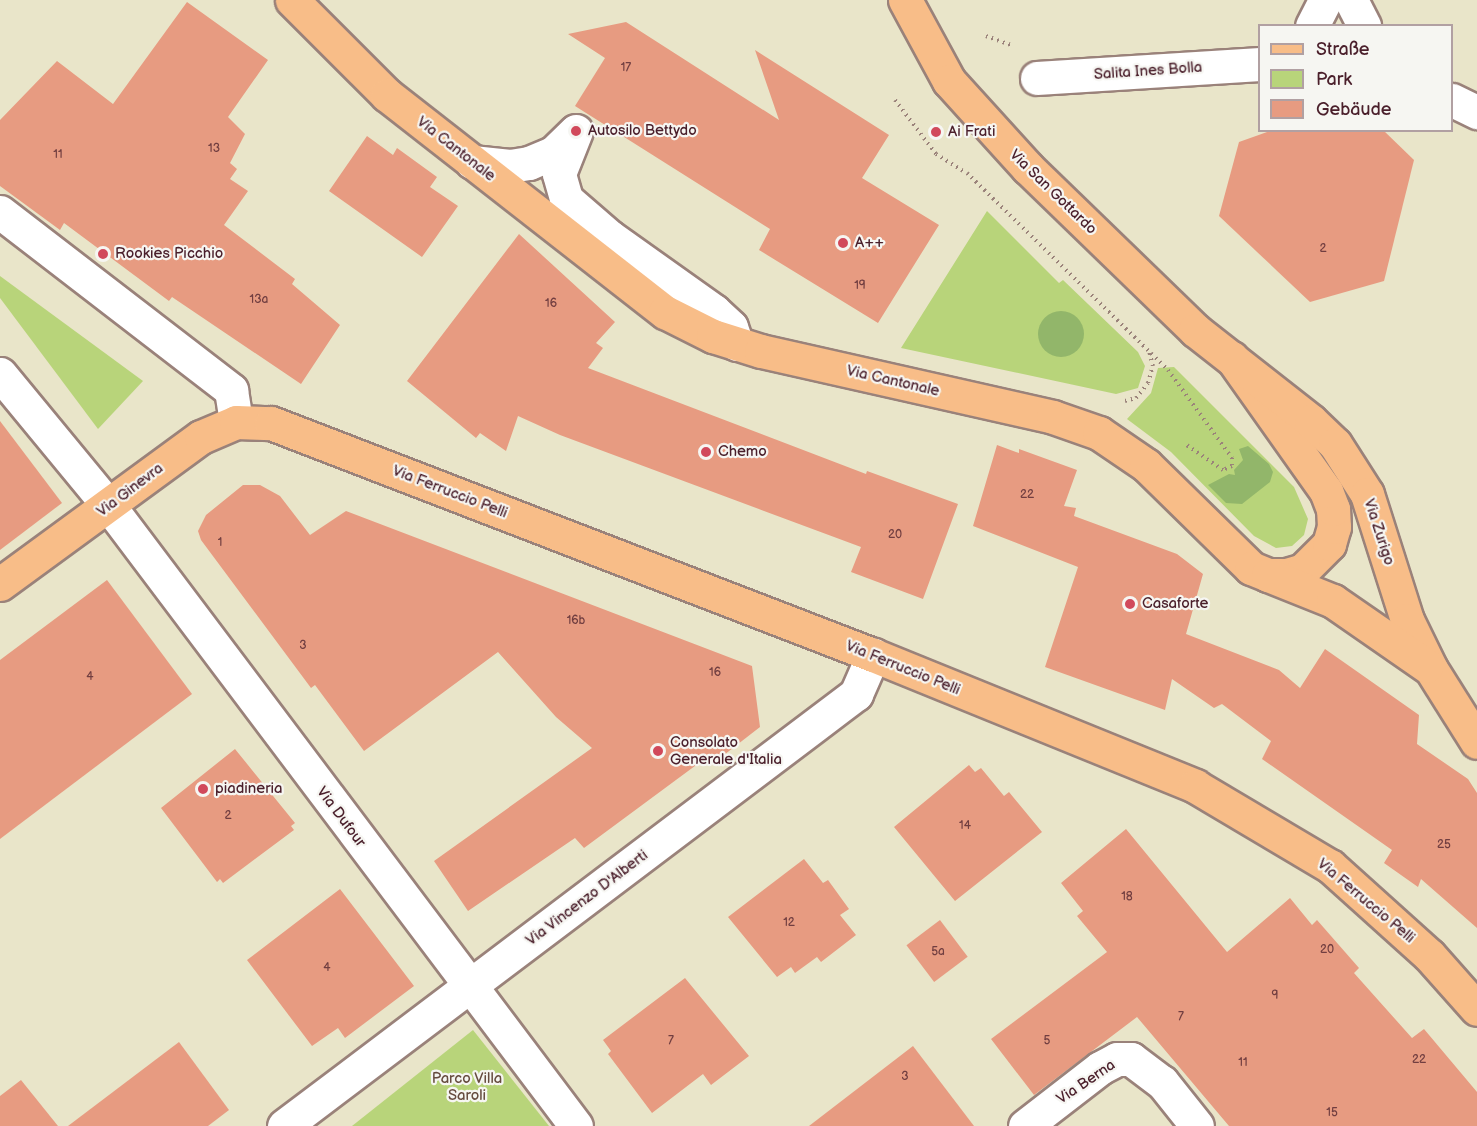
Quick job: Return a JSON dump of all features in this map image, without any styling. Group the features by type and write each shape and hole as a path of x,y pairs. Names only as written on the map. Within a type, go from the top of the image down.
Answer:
{"main road":[{"name":"Via Cantonale","path":"292,0 387,95 665,312 736,344 1053,417 1099,433 1146,465 1251,568 1333,601 1431,669"},
{"name":"Via San Gottardo","path":"905,0 943,72 979,118 1195,330 1232,358"},
{"path":"1232,358 1326,491 1333,508 1334,527 1329,544 1318,559 1303,570 1268,575"},
{"name":"Via Zurigo","path":"1232,358 1311,421 1353,468 1367,495 1407,620 1431,669 1477,742"},
{"name":"Via Ginevra","path":"0,584 201,437 236,422 271,423"},
{"name":"Via Ferruccio Pelli","path":"271,423 873,655 1195,786 1330,866 1429,955 1477,1009"}],"street":[{"path":"1313,24 1325,0"},
{"path":"1351,0 1363,24"},
{"name":"Salita Ines Bolla","path":"1036,78 1258,64"},
{"path":"1453,100 1477,112"},
{"path":"472,162 510,166 529,164 553,153 576,131 559,174 566,199 618,243 714,311 730,327 736,344"},
{"path":"0,212 231,390 236,422"},
{"path":"0,374 109,506"},
{"name":"Via Dufour","path":"109,506 576,1126"},
{"name":"Via Vincenzo D'Alberti","path":"284,1126 856,694 873,655"},
{"name":"Via Berna","path":"1025,1126 1100,1068 1117,1059 1131,1059 1162,1082 1197,1126"}],"path":[{"path":"896,100 936,153 968,173 1149,350 1232,458 1232,466 1223,470 1182,443"},
{"path":"1127,406 1120,402 1136,398 1151,376 1149,350"}],"green space":[{"path":"987,211 1059,283 1063,280 1138,352 1145,366 1138,388 1116,394 901,348"},
{"path":"0,276 143,381 98,429 0,298"},
{"path":"1061,311 1077,318 1084,334 1077,350 1061,357 1045,350 1038,334 1045,318"},
{"path":"1174,367 1294,487 1308,519 1304,535 1292,546 1276,548 1254,536 1171,452 1127,419 1151,393 1158,368"},
{"path":"1248,446 1269,464 1273,472 1270,482 1242,504 1226,503 1208,485 1229,474 1235,475 1234,470 1243,460 1239,449"},
{"name":"Parco Villa Saroli","path":"473,1030 549,1126 352,1126"}],"building":[{"path":"187,2 268,60 228,117 245,134 230,163 237,169 230,179 248,191 224,225 295,279 292,284 340,325 301,384 172,297 169,301 64,223 60,230 0,186 0,120 57,61 113,104"},
{"path":"626,22 779,120 755,50 889,135 862,178 939,225 878,323 759,250 770,229 575,106 605,58 568,34"},
{"path":"1267,132 1385,132 1414,160 1384,281 1310,302 1219,216 1239,142"},
{"path":"367,136 393,155 397,148 437,177 430,187 458,206 422,257 329,191"},
{"path":"519,234 615,322 596,343 603,348 588,368 866,474 867,471 958,504 923,599 851,572 861,547 560,435 518,416 506,451 480,433 476,438 407,381"},
{"path":"0,421 62,503 0,550"},
{"path":"997,445 1019,453 1019,449 1077,470 1064,506 1076,508 1074,516 1177,554 1203,574 1186,634 1279,670 1300,688 1325,649 1419,715 1417,744 1468,779 1477,793 1477,928 1421,879 1418,887 1384,863 1392,850 1262,759 1271,741 1222,704 1214,708 1172,679 1165,710 1045,667 1078,567 973,526"},
{"path":"243,485 260,485 280,496 310,535 346,511 752,666 760,727 711,765 703,760 584,848 575,838 468,911 434,861 592,748 556,717 498,652 364,751 315,685 311,688 201,540 198,531 206,515"},
{"path":"107,580 192,694 0,839 0,660"},
{"path":"235,749 295,823 291,826 294,830 223,883 220,879 217,882 161,808"},
{"path":"969,765 975,772 981,768 1004,796 1009,792 1042,832 955,901 894,827"},
{"path":"1126,829 1227,952 1290,898 1312,925 1317,920 1359,968 1354,973 1412,1038 1424,1029 1477,1092 1477,1126 1229,1126 1137,1017 1034,1095 991,1039 1107,952 1077,916 1083,911 1061,883"},
{"path":"804,859 823,883 828,880 849,909 840,915 856,935 821,962 817,957 795,973 791,967 777,977 728,917"},
{"path":"340,889 414,986 345,1038 338,1028 312,1046 247,960"},
{"path":"940,920 968,957 934,982 906,945"},
{"path":"685,978 749,1056 711,1085 703,1074 652,1113 608,1054 611,1051 603,1040"},
{"path":"179,1042 229,1110 208,1126 68,1126"},
{"path":"913,1046 974,1126 809,1126"},
{"path":"21,1080 58,1126 0,1126 0,1096"}],"place":[{"name":"Autosilo Bettydo","path":"576,131"},
{"name":"Ai Frati","path":"936,132"},
{"name":"A++","path":"843,243"},
{"name":"Rookies Picchio","path":"103,254"},
{"name":"Chemo","path":"706,452"},
{"name":"Casaforte","path":"1130,604"},
{"name":"Consolato Generale d'Italia","path":"658,751"},
{"name":"piadineria","path":"203,789"}]}
